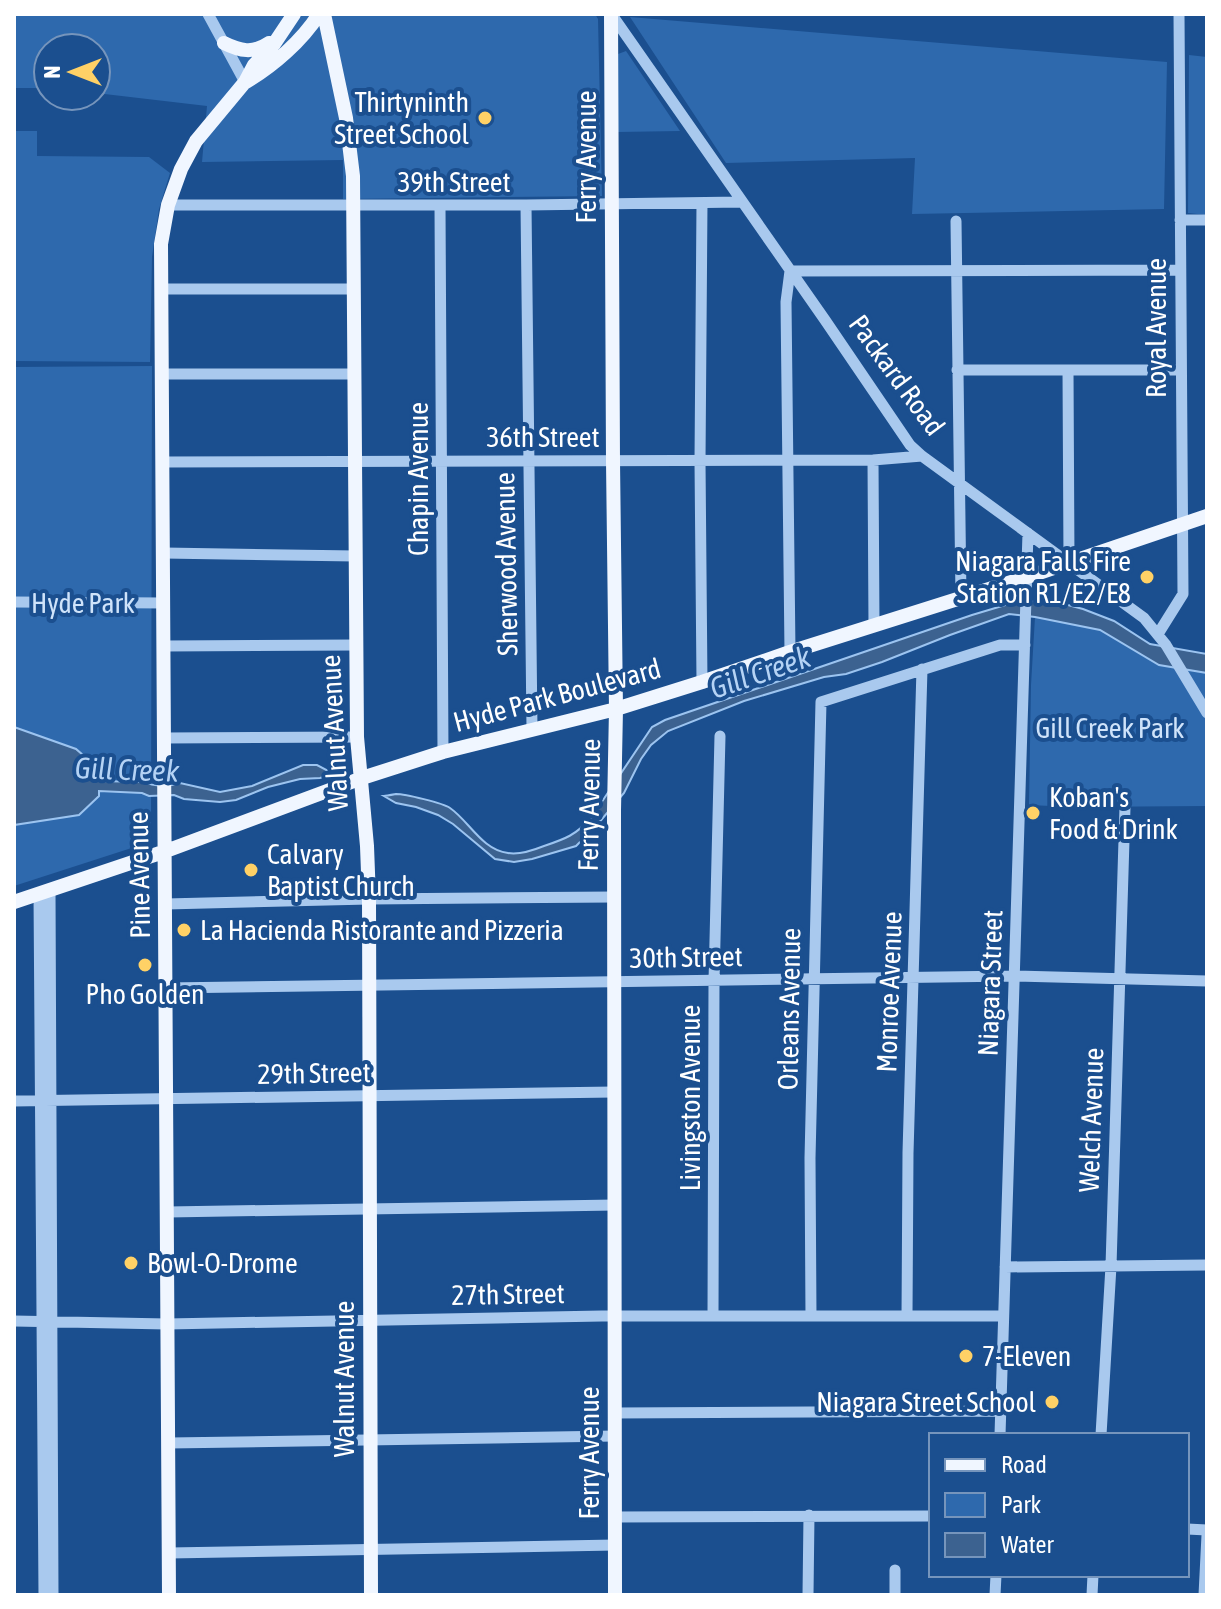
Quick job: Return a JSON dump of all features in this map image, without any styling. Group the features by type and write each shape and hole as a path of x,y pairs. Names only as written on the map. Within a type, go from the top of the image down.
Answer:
{"main road":[{"path":"245,82 270,67 322,14"},
{"name":"Walnut Avenue","path":"322,14 350,141 353,206 357,737 369,899 371,1595"},
{"name":"Ferry Avenue","path":"611,15 616,709 615,1595"},
{"path":"224,43 236,49 257,50 270,42 290,20"},
{"path":"245,82 254,65 274,44 290,20"},
{"name":"Pine Avenue","path":"169,1595 161,244 168,205 181,169 196,141 245,82"},
{"name":"Hyde Park Boulevard","path":"14,902 166,851 362,778 443,752 616,709 1207,516"}],"street":[{"path":"208,14 245,82"},
{"name":"Royal Avenue","path":"1158,634 1183,594 1179,14"},
{"name":"Packard Road","path":"611,15 910,445 1144,618 1202,697 1207,713"},
{"name":"39th Street","path":"168,205 440,206 741,202"},
{"path":"702,203 702,682"},
{"name":"Sherwood Avenue","path":"526,205 532,729"},
{"name":"Chapin Avenue","path":"440,206 443,752"},
{"path":"1180,220 1207,220"},
{"path":"956,221 961,597"},
{"path":"790,652 786,302 790,271 1180,270"},
{"path":"162,289 353,289"},
{"path":"957,370 1180,370"},
{"path":"1068,370 1069,562"},
{"path":"162,374 353,374"},
{"name":"36th Street","path":"164,462 873,460 922,456"},
{"path":"873,460 874,626"},
{"name":"Niagara Street","path":"1000,1433 1028,533"},
{"path":"164,553 355,556"},
{"path":"14,602 164,603"},
{"path":"164,646 355,645"},
{"path":"922,669 1000,645 1025,645"},
{"name":"Orleans Avenue","path":"811,1316 810,1158 821,702 922,669"},
{"name":"Monroe Avenue","path":"907,1316 908,1153 922,669"},
{"name":"Livingston Avenue","path":"713,1316 714,981 720,736"},
{"path":"165,738 357,737"},
{"name":"Welch Avenue","path":"1101,1433 1111,1266 1125,807"},
{"path":"44,892 47,1321 44,1595"},
{"path":"166,904 614,897"},
{"name":"30th Street","path":"166,988 1014,976 1207,981"},
{"name":"29th Street","path":"14,1101 614,1092"},
{"path":"168,1212 615,1205"},
{"path":"1005,1267 1207,1265"},
{"name":"27th Street","path":"14,1321 167,1324 614,1316 1003,1316"},
{"path":"47,1321 53,1595"},
{"path":"615,1413 1000,1411"},
{"path":"169,1443 615,1436"},
{"path":"808,1595 809,1515"},
{"path":"615,1517 929,1516"},
{"path":"1204,1595 1207,1532"},
{"path":"169,1553 615,1545"},
{"path":"895,1570 895,1595"}],"green space":[{"path":"14,14 595,14 598,19 602,196 343,199 343,160 202,162 207,106 112,95 112,32 32,32 32,88 14,88"},
{"path":"630,17 1167,62 1164,209 912,214 915,158 726,163"},
{"path":"626,51 680,131 617,132 618,54"},
{"path":"1189,55 1207,57 1207,215 1188,213"},
{"path":"14,131 37,131 37,156 149,157 170,173 159,209 152,257 150,362 14,361"},
{"name":"Hyde Park","path":"152,366 151,838 147,843 14,886 14,367"},
{"name":"Gill Creek Park","path":"1035,617 1100,630 1159,665 1207,673 1207,806 1029,805"}],"water":[{"path":"1049,600 1114,621 1150,644 1207,654 1207,673 1159,665 1100,630 1009,614 882,662 744,701 668,731 651,745 624,793 576,846 532,859 514,862 495,859 438,815 396,803 384,796 401,794 446,806 491,847 499,851 522,853 564,839 586,824 652,727 665,720 972,615 1012,603"},
{"path":"14,727 76,749 99,769 99,781 145,782 162,786 180,783 220,792 252,786 303,765 317,765 334,774 300,779 236,800 220,802 184,799 174,795 99,791 99,796 79,815 14,825"}],"place":[{"name":"Thirtyninth Street School","path":"485,118"},
{"name":"Niagara Falls Fire Station R1/E2/E8","path":"1147,577"},
{"name":"Koban's Food & Drink","path":"1033,813"},
{"name":"Calvary Baptist Church","path":"251,870"},
{"name":"La Hacienda Ristorante and Pizzeria","path":"184,930"},
{"name":"Pho Golden","path":"145,965"},
{"name":"Bowl-O-Drome","path":"131,1263"},
{"name":"7-Eleven","path":"966,1356"},
{"name":"Niagara Street School","path":"1052,1402"}],"water label":[{"name":"Gill Creek","path":"760,672"},
{"name":"Gill Creek","path":"127,769"}]}
